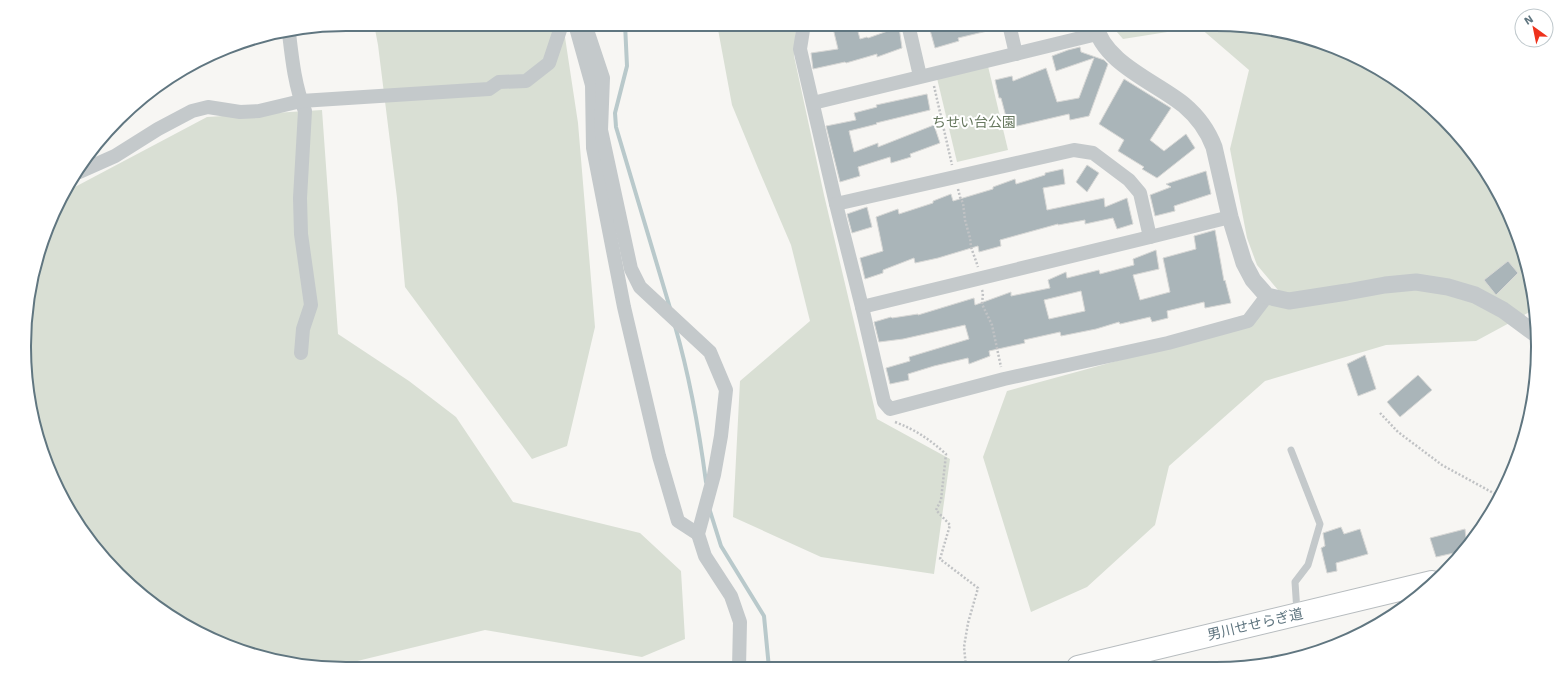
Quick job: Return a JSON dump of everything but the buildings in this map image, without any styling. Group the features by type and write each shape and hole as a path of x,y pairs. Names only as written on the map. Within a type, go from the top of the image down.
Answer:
{"main road":[{"name":"男川せせらぎ道","path":"1099,662 1424,584"}],"street":[{"path":"86,169 115,156 158,128 192,111 208,106 240,112 258,111 301,100 490,89 499,82 526,80 549,63 560,31"},
{"path":"577,31 592,84 593,148 624,307 656,441 678,522 698,534"},
{"path":"587,31 603,78 601,130 632,269 640,287 710,352 726,390 721,436 714,475 698,534 705,556 731,596 740,622 739,662"},
{"path":"803,31 800,49 884,402 890,409 1004,380 1168,343 1248,321 1267,296"},
{"path":"910,31 926,75"},
{"path":"1011,31 1016,54"},
{"path":"813,103 1016,54 1090,31"},
{"path":"1098,31 1127,68 1184,105 1198,119 1210,137 1214,147 1230,217 1244,263 1253,280 1267,296 1289,301 1385,285 1416,282 1448,287 1475,295 1503,310 1530,330"},
{"path":"289,36 292,66 305,111 300,198 302,234 311,305 303,329 301,353"},
{"path":"836,204 1074,150 1093,153 1129,180 1140,193 1150,237"},
{"path":"862,307 1230,217"}],"lane":[{"path":"1291,450 1320,524 1308,565 1295,582 1298,614"}],"path":[{"path":"926,75 960,197 963,203 971,247 978,266 979,278 983,293 982,304 992,325 1004,380"},
{"path":"886,406 886,418 913,429 946,454 941,500 936,510 950,525 940,560 978,588 968,623 964,647 966,662"},
{"path":"1380,413 1398,432 1442,465 1494,494"}],"green space":[{"path":"375,31 564,31 578,123 595,327 567,446 532,459 405,287 397,198"},
{"path":"718,31 796,31 794,56 824,195 877,419 950,459 934,574 821,557 733,517 740,381 810,321 791,245 732,105"},
{"path":"1116,31 1174,31 1123,39"},
{"path":"1204,31 1257,34 1277,37 1317,48 1336,55 1373,73 1408,96 1424,109 1453,138 1466,154 1489,189 1507,226 1514,245 1525,285 1529,312 1476,341 1386,345 1265,381 1169,466 1155,525 1087,587 1031,612 983,457 1007,391 1252,324 1278,290 1257,265 1247,238 1230,149 1249,70"},
{"name":"ちせい台公園","path":"987,62 1008,150 957,162 936,74"},
{"path":"322,110 338,334 409,381 456,417 513,502 640,533 681,571 685,639 642,657 485,630 353,662 305,659 285,656 245,645 226,638 189,620 154,597 138,584 109,555 84,522 73,504 55,467 42,428 34,388 31,346 37,285 55,226 74,188 207,117"}],"waterway":[{"path":"625,31 627,66 615,113 616,127 670,308"},
{"path":"675,326 694,404 706,482"},
{"path":"710,511 721,546 764,616 768,662"}]}
